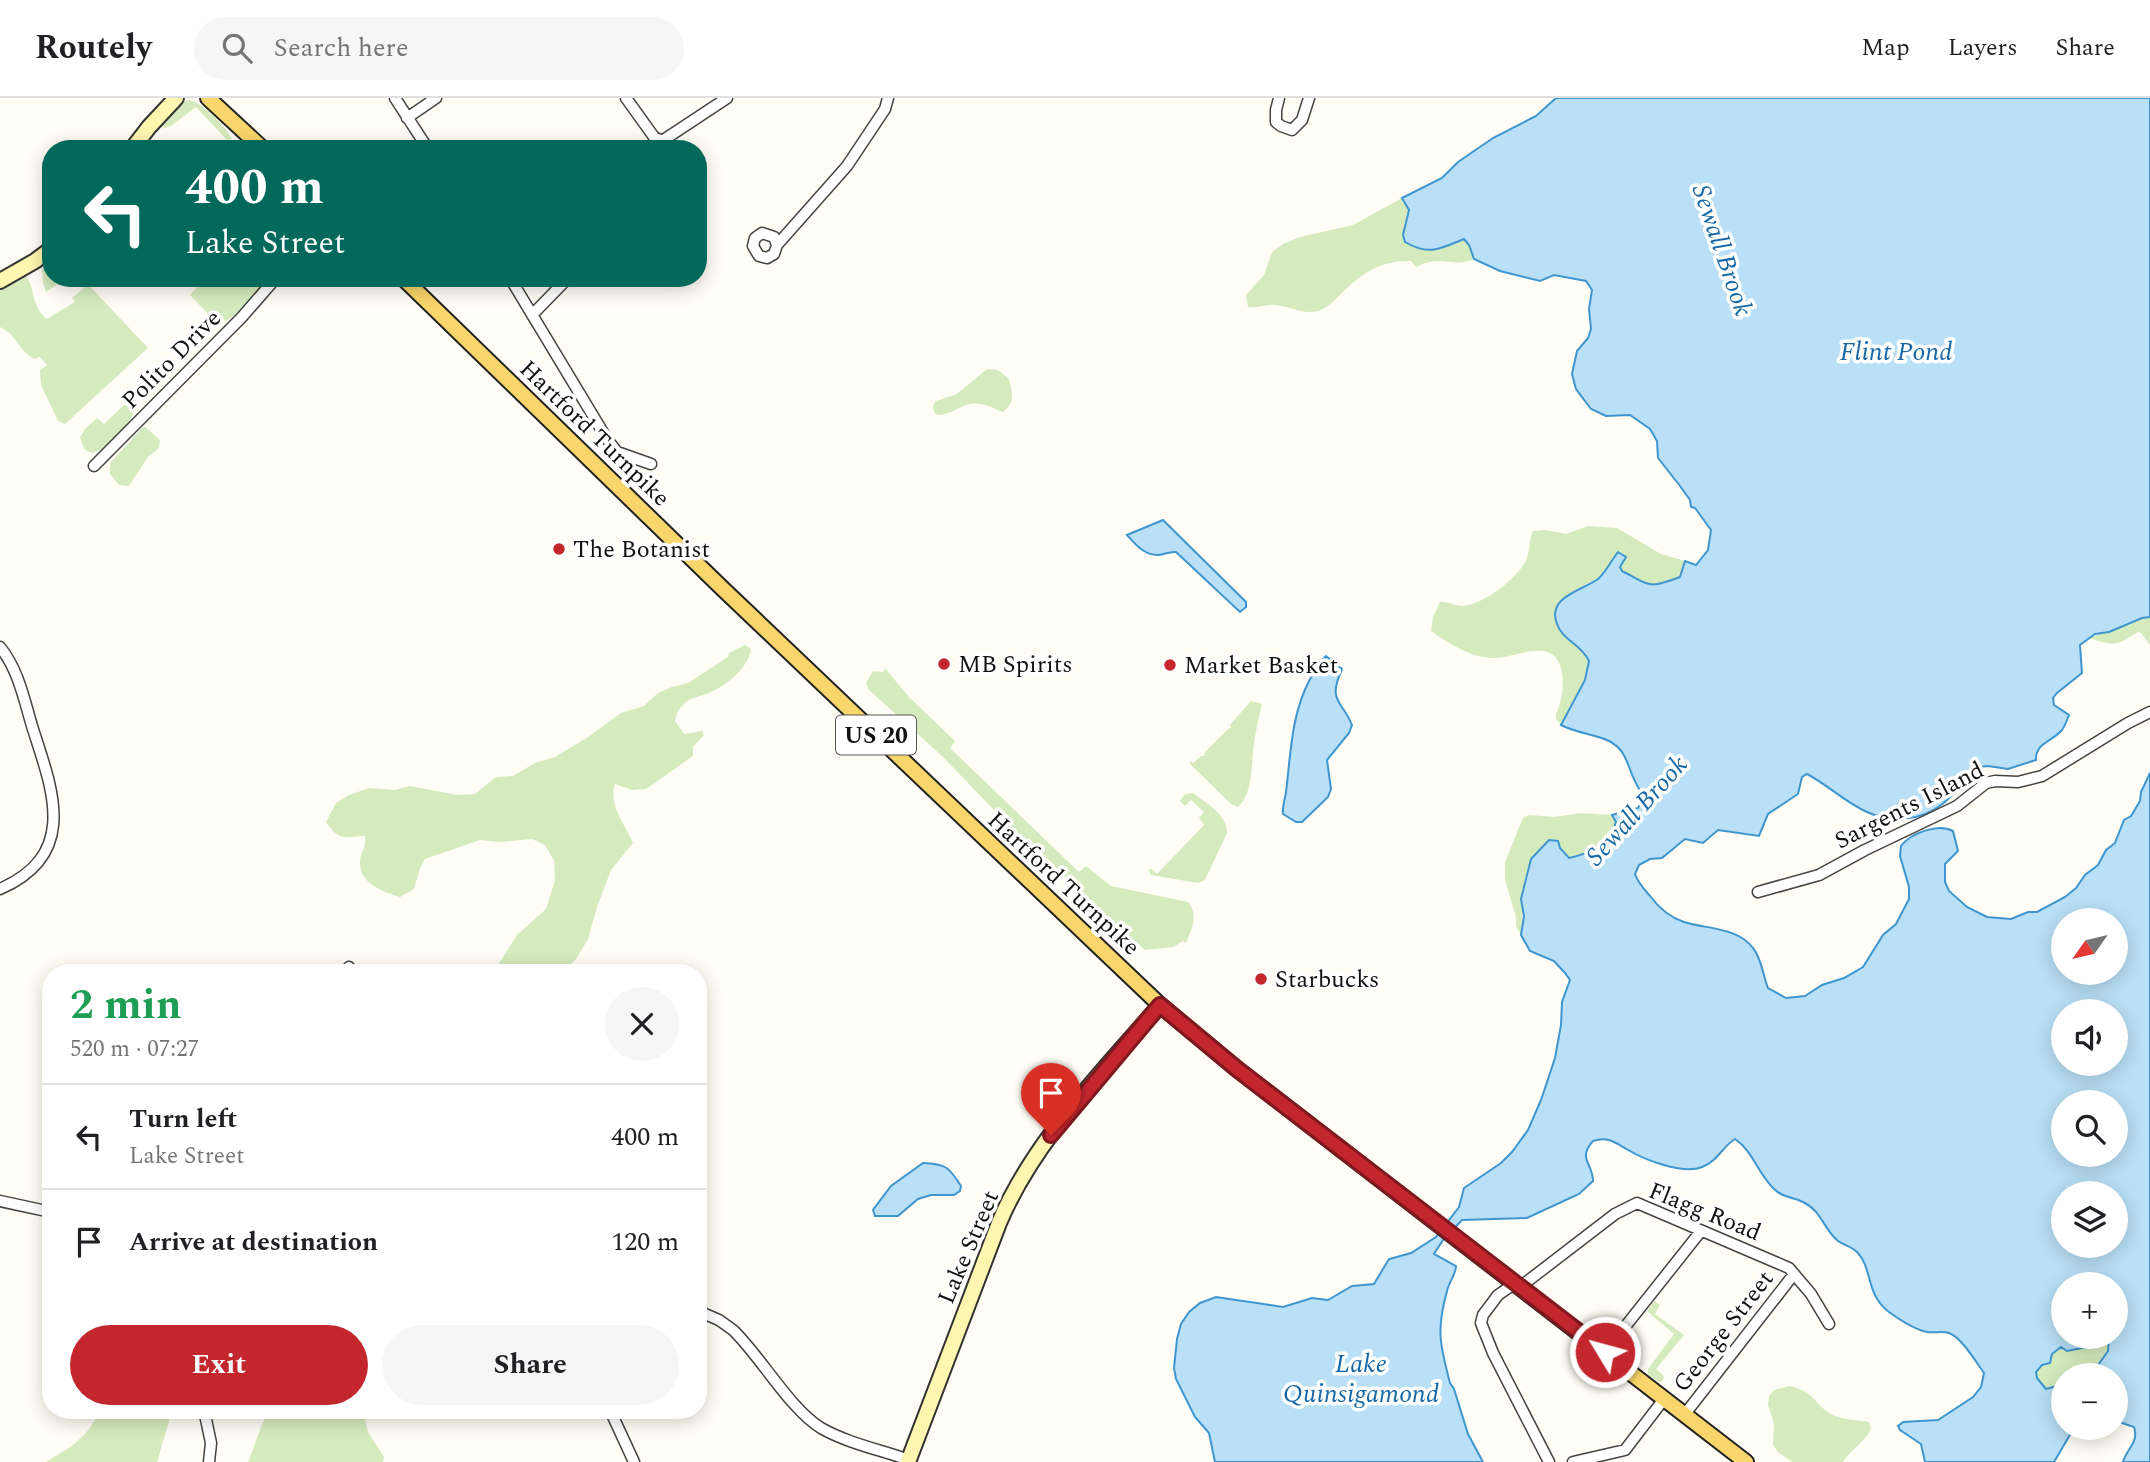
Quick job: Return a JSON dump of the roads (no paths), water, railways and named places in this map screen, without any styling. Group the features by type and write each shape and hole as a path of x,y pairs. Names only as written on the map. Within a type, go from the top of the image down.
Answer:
{"main road":[{"path":"140,140 176,98"},
{"path":"208,98 253,140"},
{"path":"0,281 42,256"},
{"name":"Hartford Turnpike","path":"412,287 742,607 1160,1005 1245,1076 1746,1462"},
{"name":"Lake Street","path":"909,1461 993,1237 1018,1186 1060,1123 1160,1005"}],"street":[{"path":"395,98 422,140"},
{"path":"407,118 436,98"},
{"path":"626,98 654,137 660,140"},
{"path":"664,140 727,98"},
{"path":"777,245 847,166 885,109 888,98"},
{"path":"1279,98 1276,122 1280,127 1292,130 1302,120 1309,98"},
{"name":"Polito Drive","path":"94,466 242,317 268,287"},
{"path":"515,287 608,441 617,452 651,464"},
{"path":"532,315 559,287"},
{"path":"0,647 18,680 51,785 54,807 52,829 40,857 19,879 0,889"},
{"name":"Sargents Island","path":"1758,892 1819,875 1956,806 1986,783 2018,782 2042,776 2150,712"},
{"path":"0,1201 42,1210"},
{"name":"Flagg Road","path":"1517,1285 1615,1214 1633,1204 1641,1204 1788,1268 1811,1294 1829,1324"},
{"path":"1605,1352 1701,1231"},
{"name":"George Street","path":"1685,1414 1794,1274"},
{"path":"1517,1285 1498,1294 1483,1314 1480,1323 1549,1462"},
{"path":"707,1315 733,1330 814,1423 838,1435 909,1461"},
{"path":"1575,1462 1625,1450 1664,1399"},
{"path":"206,1419 211,1443 209,1462"},
{"path":"614,1419 634,1462"}],"water":[{"name":"Flint Pond","path":"1556,98 2150,98 2150,617 2109,632 2095,634 2080,645 2082,673 2053,698 2054,705 2069,715 2062,730 2038,750 2036,760 2008,769 1980,767 1941,805 1924,814 1905,819 1885,818 1867,812 1807,774 1802,777 1798,794 1768,814 1759,836 1718,830 1703,843 1685,839 1662,858 1650,859 1639,865 1635,874 1641,886 1674,918 1730,932 1746,941 1758,957 1768,988 1786,998 1805,996 1822,985 1844,978 1863,967 1883,935 1896,924 1909,899 1909,887 1900,856 1901,846 1911,837 1940,828 1953,831 1958,851 1945,864 1945,882 1949,891 1967,907 1987,917 2011,919 2028,912 2037,912 2065,897 2098,865 2106,850 2115,843 2124,820 2131,816 2140,801 2150,773 2150,1462 2123,1462 2135,1437 2134,1427 2128,1425 2128,1363 2100,1363 2108,1349 2128,1349 2128,1272 2051,1272 2051,1349 2058,1349 2052,1354 2050,1363 2042,1365 2036,1372 2037,1378 2046,1389 2051,1388 2051,1440 2067,1440 2054,1462 1925,1462 1921,1444 1898,1426 1903,1422 1938,1420 1973,1397 1981,1387 1984,1373 1959,1340 1947,1332 1917,1329 1881,1305 1857,1252 1833,1237 1819,1215 1809,1206 1774,1189 1735,1139 1716,1158 1702,1167 1685,1169 1654,1162 1603,1139 1593,1141 1588,1147 1586,1157 1593,1181 1579,1194 1527,1218 1462,1220 1434,1254 1456,1266 1441,1316 1442,1347 1450,1383 1468,1434 1483,1462 1215,1462 1209,1433 1195,1417 1176,1379 1174,1368 1181,1324 1189,1312 1200,1303 1216,1297 1283,1307 1312,1298 1328,1300 1352,1286 1374,1284 1389,1259 1411,1253 1436,1237 1459,1207 1464,1188 1501,1163 1528,1130 1555,1058 1562,1002 1570,980 1554,961 1530,951 1521,935 1524,916 1521,899 1531,859 1549,840 1558,841 1560,848 1569,858 1599,847 1610,837 1613,830 1616,822 1612,815 1638,808 1644,798 1626,758 1618,747 1609,741 1561,725 1585,680 1589,661 1560,630 1555,615 1557,607 1568,596 1598,579 1618,552 1626,557 1620,567 1622,571 1645,583 1655,584 1680,577 1685,561 1696,565 1708,550 1711,530 1695,508 1691,507 1690,500 1658,458 1657,441 1650,429 1630,415 1606,416 1591,409 1576,389 1572,374 1577,351 1588,338 1591,329 1589,309 1592,290 1586,281 1554,275 1540,281 1500,271 1474,259 1464,239 1434,250 1421,249 1405,242 1403,235 1409,210 1402,198 1442,178 1458,162 1493,138 1536,116"},
{"path":"1163,520 1246,602 1246,607 1240,612 1176,552 1158,555 1148,553 1127,535"},
{"path":"1326,656 1342,669 1336,695 1352,725 1349,733 1327,760 1331,789 1328,797 1302,822 1296,822 1283,814 1293,734 1304,693 1317,667"},
{"path":"923,1163 946,1168 961,1186 960,1191 954,1195 931,1195 918,1199 898,1216 875,1216 873,1210 891,1186"}],"place":[{"name":"The Botanist","path":"559,549"},
{"name":"MB Spirits","path":"944,664"},
{"name":"Market Basket","path":"1170,665"},
{"name":"Starbucks","path":"1261,979"}],"water label":[{"name":"Sewall Brook","path":"1723,250"},
{"name":"Sewall Brook","path":"1636,810"},
{"name":"Lake Quinsigamond","path":"1361,1378"}]}
